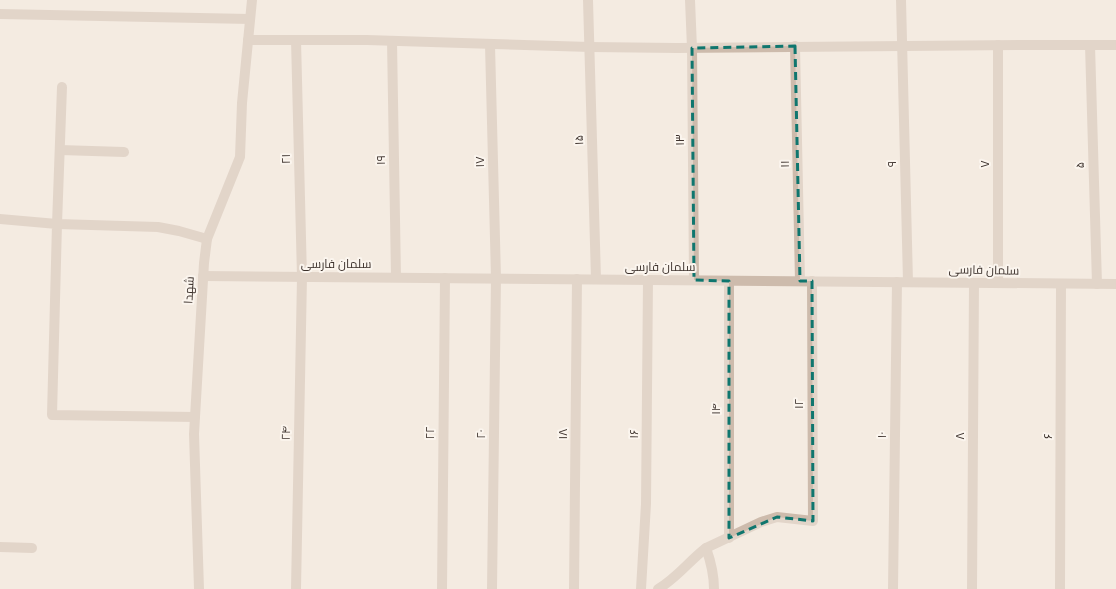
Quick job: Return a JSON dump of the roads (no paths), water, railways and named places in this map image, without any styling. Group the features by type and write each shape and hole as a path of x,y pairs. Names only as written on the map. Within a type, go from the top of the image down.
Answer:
{"street":[{"name":"شهدا","path":"200,589 194,434 204,263 207,239 240,157 242,103 252,0"},
{"name":"۱۵","path":"588,0 596,280"},
{"name":"۱۳","path":"690,0 692,48 694,280"},
{"name":"۹","path":"901,0 908,282"},
{"path":"0,14 250,19"},
{"path":"248,40 692,48 795,46 1116,45"},
{"name":"۲۱","path":"296,40 302,277"},
{"name":"۱۹","path":"392,42 396,277"},
{"name":"۱۷","path":"490,45 496,278"},
{"name":"۷","path":"998,45 998,283"},
{"name":"۵","path":"1090,45 1097,284"},
{"name":"۱۱","path":"795,46 800,281"},
{"path":"62,87 52,415 195,417"},
{"path":"60,150 124,152"},
{"path":"0,219 57,224 158,227 207,239"},
{"name":"سلمان فارسی","path":"203,276 1116,284"},
{"name":"۲۴","path":"296,589 302,277"},
{"name":"۲۲","path":"442,589 445,278"},
{"name":"۲۰","path":"492,589 496,278"},
{"name":"۱۸","path":"574,589 577,279"},
{"name":"۱۶","path":"641,589 646,504 648,280"},
{"name":"۱۴","path":"729,281 729,538"},
{"name":"۱۲","path":"729,538 746,529 777,517 813,521 812,281"},
{"name":"۱۰","path":"893,589 897,282"},
{"name":"۸","path":"972,589 974,283"},
{"name":"۶","path":"1060,589 1061,284"},
{"path":"658,589 670,582 706,548 729,538"},
{"path":"0,547 32,548"},
{"path":"706,548 711,561 714,589"}]}
